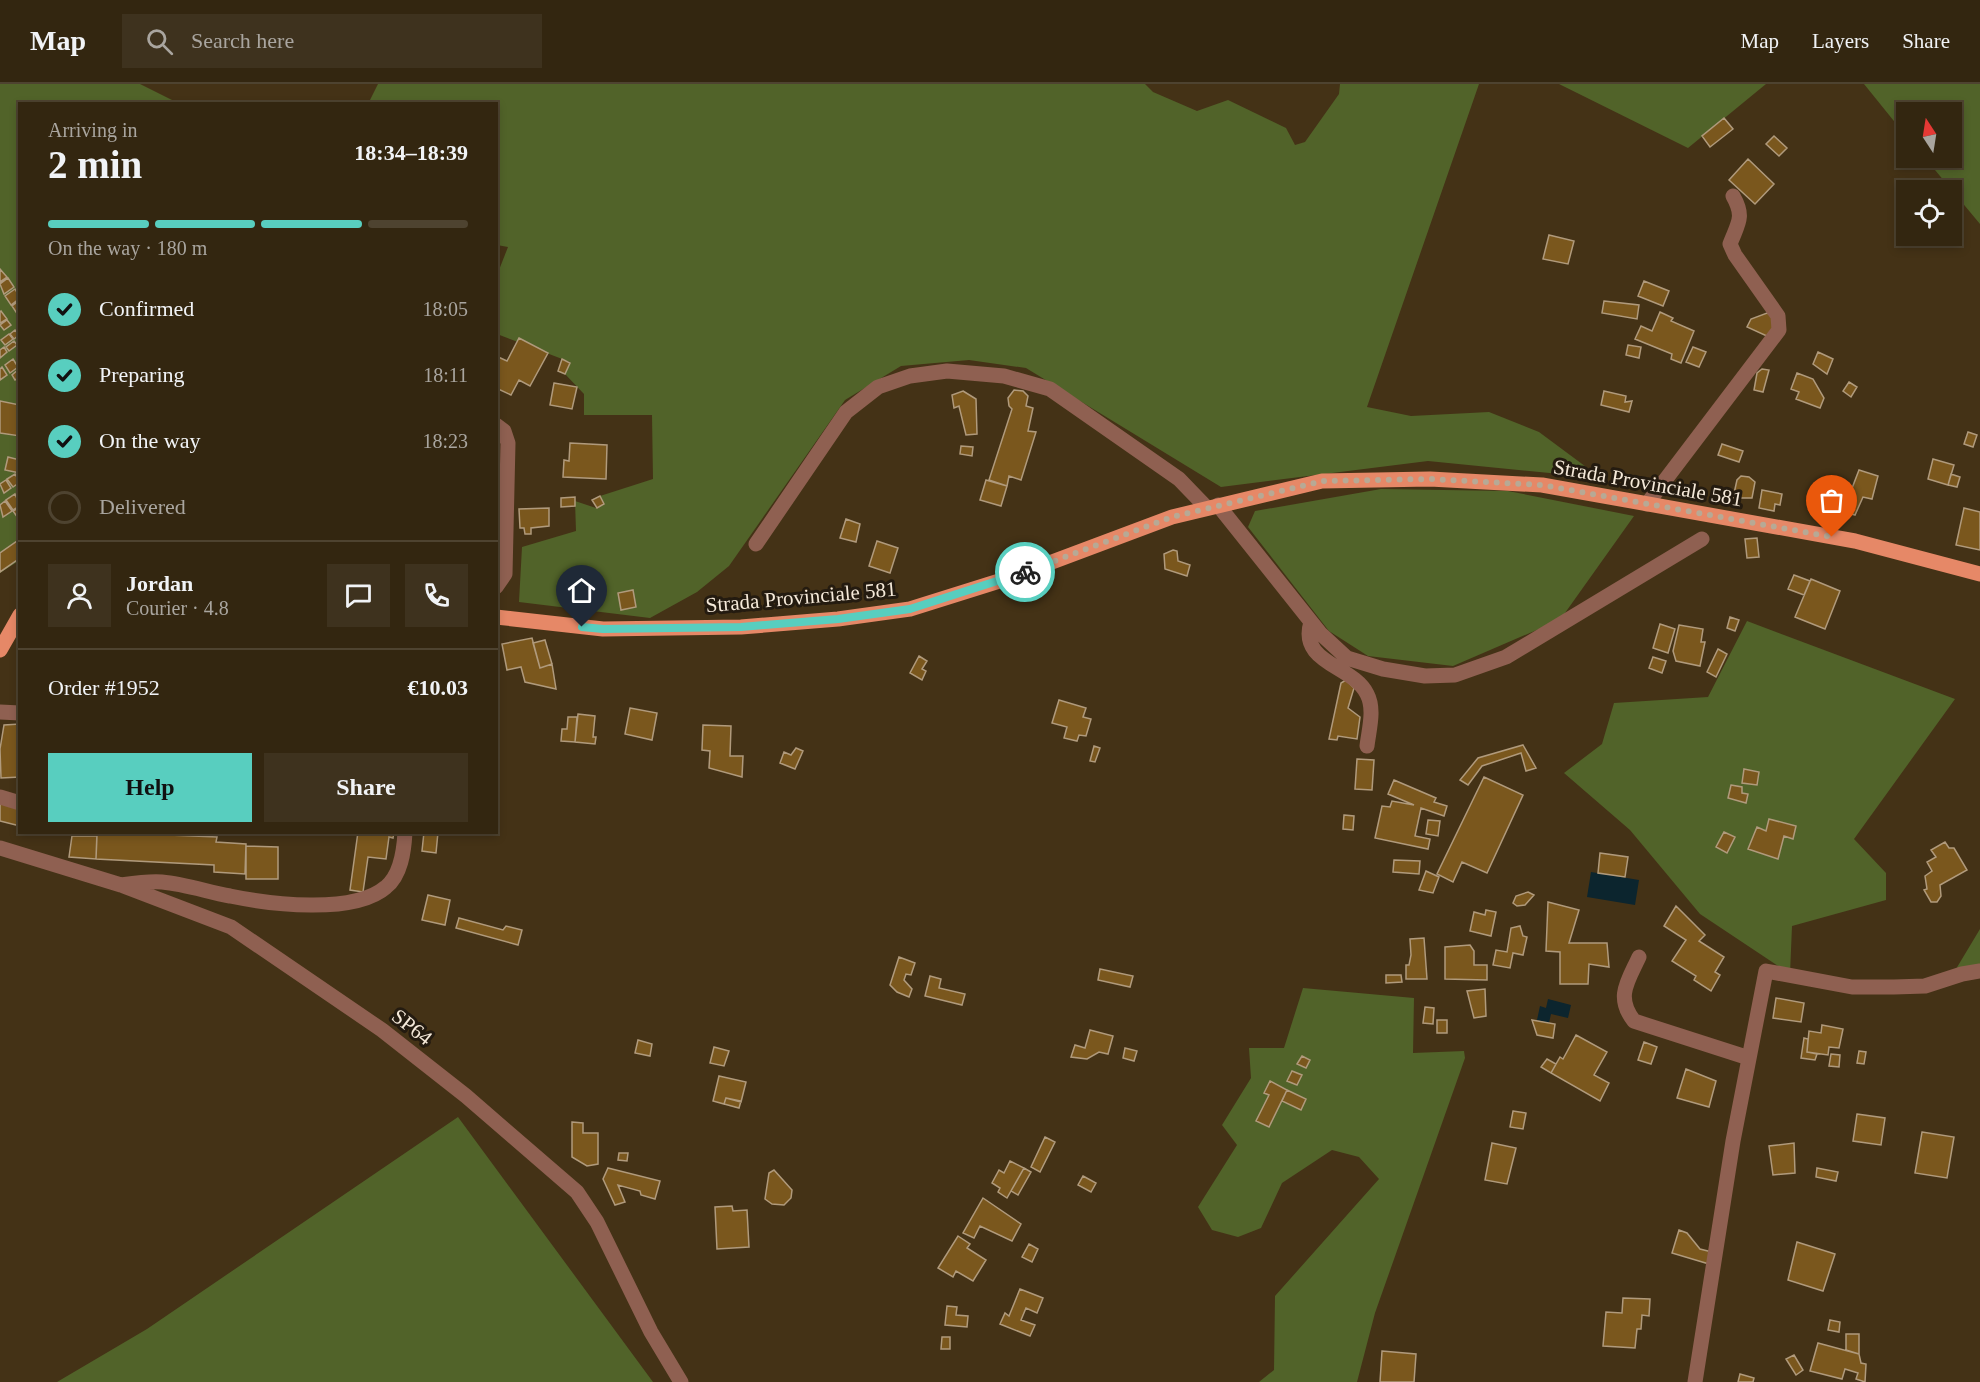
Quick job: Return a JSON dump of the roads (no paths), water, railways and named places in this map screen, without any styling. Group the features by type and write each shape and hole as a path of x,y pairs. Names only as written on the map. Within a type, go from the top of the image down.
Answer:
{"main road":[{"name":"Strada Provinciale 581","path":"498,617 603,629 741,627 838,619 910,609 1012,577 1172,517 1323,481 1430,479 1542,485 1855,541 1980,574"},
{"path":"0,650 18,618"}],"street":[{"path":"1647,504 1779,330 1778,316 1735,255 1730,244 1740,219 1740,208 1733,196"},
{"path":"756,544 846,412 878,387 910,376 947,371 1004,376 1050,389 1179,479 1212,506 1311,622 1347,658 1404,672 1425,676 1455,675 1506,657 1702,539"},
{"path":"498,426 504,431 508,442 505,574 498,584"},
{"path":"1311,622 1308,632 1309,643 1316,655 1356,681 1366,692 1371,704 1367,746"},
{"path":"0,712 18,712"},
{"path":"0,798 18,802"},
{"path":"121,885 164,882 233,897 280,902 333,904 362,901 387,887 397,874 405,834"},
{"name":"SP64","path":"0,848 121,885 231,927 311,980 410,1052 577,1192 597,1222 651,1332 681,1382"},
{"path":"1638,957 1623,1000 1625,1010 1634,1021 1749,1058"},
{"path":"1695,1382 1733,1141 1766,971 1852,987 1884,987 1925,986 1962,974 1980,971"}],"water":[{"path":"1591,872 1639,880 1635,905 1587,897"},
{"path":"1548,999 1571,1005 1568,1018 1551,1014 1549,1023 1537,1020 1540,1006 1546,1008"}]}
